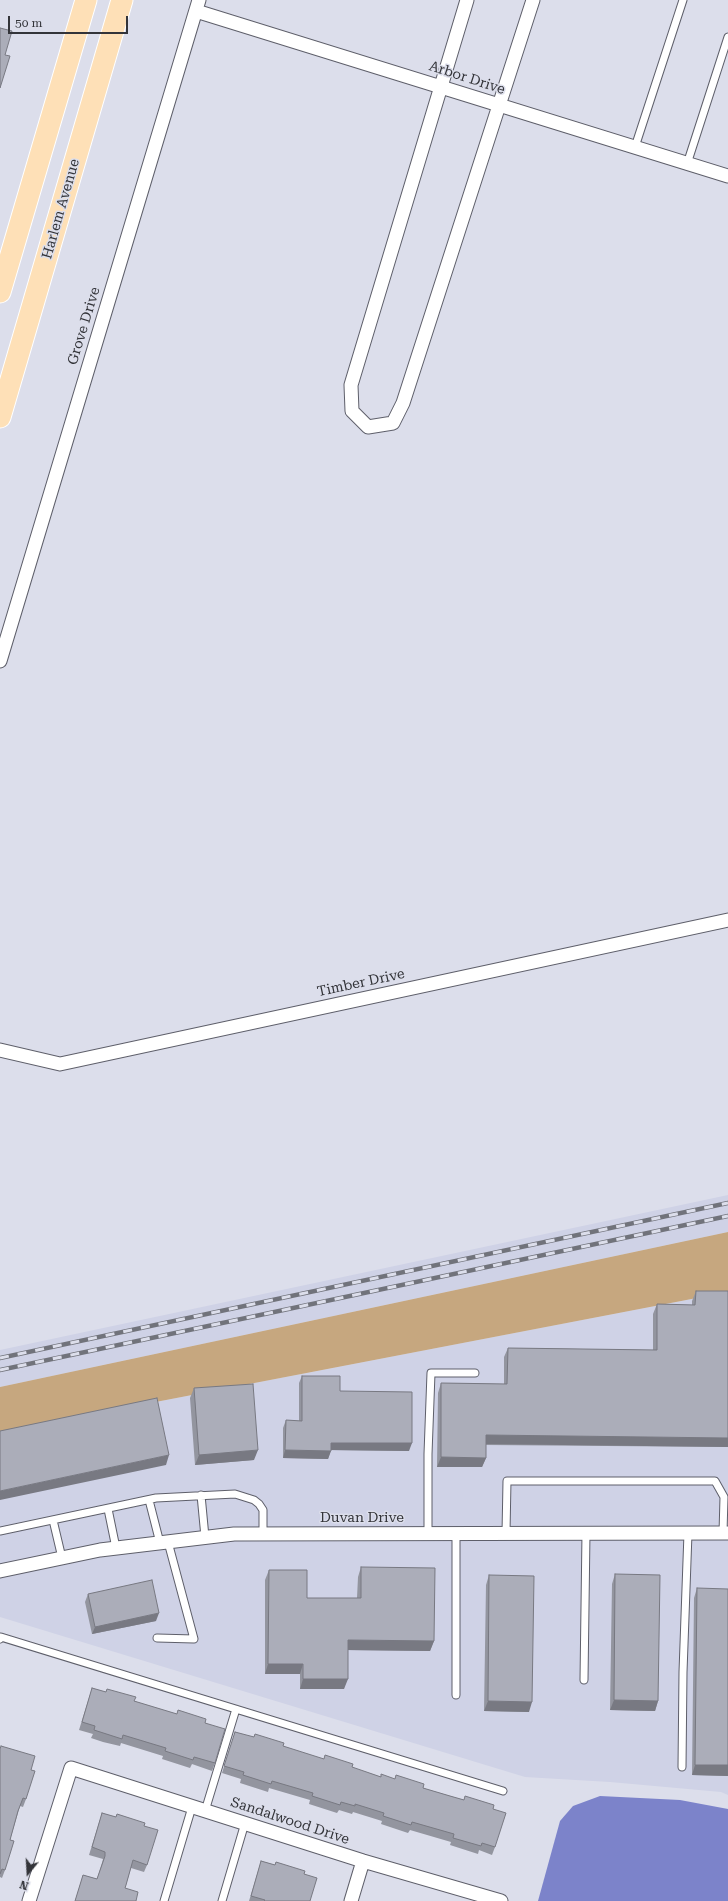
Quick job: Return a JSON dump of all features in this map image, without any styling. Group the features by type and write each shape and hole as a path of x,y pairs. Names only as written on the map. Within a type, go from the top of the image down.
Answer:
{"main road":[{"path":"0,292 86,0"},
{"name":"Harlem Avenue","path":"0,417 122,0"}],"street":[{"path":"467,0 351,385 352,411 368,427 393,423 403,403 533,0"},
{"name":"Arbor Drive","path":"197,6 440,86 728,176"},
{"name":"Grove Drive","path":"0,661 197,6"},
{"name":"Timber Drive","path":"0,1050 60,1064 728,920"},
{"name":"Duvan Drive","path":"0,1571 116,1548 234,1534 725,1533"},
{"name":"Sandalwood Drive","path":"29,1901 71,1768 363,1861 493,1900"},
{"path":"351,1901 363,1861"}],"lane":[{"path":"635,147 683,0"},
{"path":"687,164 728,36"},
{"path":"428,1533 428,1454 431,1373 475,1373"},
{"path":"506,1533 507,1481 715,1481 724,1497 725,1533"},
{"path":"0,1531 149,1500 201,1495 235,1494 254,1500 263,1510 263,1534"},
{"path":"201,1495 204,1538"},
{"path":"149,1500 164,1542 194,1639 157,1638"},
{"path":"108,1509 116,1548"},
{"path":"53,1520 62,1558"},
{"path":"456,1533 456,1695"},
{"path":"584,1680 586,1533"},
{"path":"682,1766 683,1672 688,1533"},
{"path":"0,1639 1,1637 503,1791"},
{"path":"205,1811 236,1709"},
{"path":"164,1901 192,1807"},
{"path":"222,1901 245,1823"}],"shaded area":[{"path":"728,1195 728,1232 0,1387 0,1350"},
{"path":"728,1232 728,1292 140,1405 0,1437 0,1387"},
{"path":"728,1292 728,1795 721,1792 610,1782 525,1777 0,1617 0,1437 140,1405"}],"water":[{"path":"600,1796 680,1800 728,1809 728,1901 538,1901 560,1821 573,1806"}],"building":[{"path":"0,28 12,31 5,55 10,56 0,88"},
{"path":"696,1291 728,1291 728,1438 486,1435 486,1458 441,1457 441,1383 507,1384 508,1348 657,1350 657,1304 695,1305"},
{"path":"302,1376 340,1376 340,1391 412,1392 412,1443 331,1443 331,1451 285,1450 286,1420 302,1421"},
{"path":"253,1384 258,1450 199,1455 194,1388"},
{"path":"157,1398 169,1455 0,1491 0,1431"},
{"path":"361,1567 435,1568 434,1641 348,1640 348,1679 303,1679 303,1664 268,1664 269,1570 307,1570 307,1598 361,1598"},
{"path":"615,1574 660,1575 658,1701 614,1700"},
{"path":"489,1575 534,1576 532,1702 488,1701"},
{"path":"152,1580 159,1613 95,1627 88,1594"},
{"path":"697,1588 728,1589 728,1765 695,1765"},
{"path":"92,1688 106,1692 107,1689 136,1697 134,1701 177,1714 178,1710 206,1719 205,1723 225,1729 215,1763 194,1757 193,1760 165,1751 166,1748 123,1735 122,1739 94,1730 95,1726 82,1722"},
{"path":"235,1732 254,1737 255,1734 284,1743 283,1746 324,1759 325,1755 353,1764 352,1767 381,1777 381,1774 395,1779 396,1775 424,1784 423,1788 464,1800 465,1796 494,1805 493,1809 506,1813 495,1847 482,1843 481,1846 453,1838 454,1834 412,1822 411,1825 383,1816 384,1813 355,1804 355,1806 341,1802 340,1805 312,1796 313,1793 272,1781 271,1784 243,1775 244,1772 224,1766"},
{"path":"1,1746 35,1756 31,1770 35,1771 26,1799 23,1798 18,1811 10,1840 14,1841 5,1870 2,1869 0,1874 0,1749"},
{"path":"102,1813 116,1817 117,1814 145,1823 144,1826 158,1830 147,1865 133,1860 125,1888 138,1892 136,1901 75,1901 83,1875 97,1879 105,1856 105,1852 92,1847"},
{"path":"261,1861 275,1865 276,1862 305,1871 304,1874 317,1878 310,1901 264,1901 265,1900 251,1896"}],"railway":[{"path":"0,1358 728,1203"},
{"path":"0,1370 728,1216"}]}
